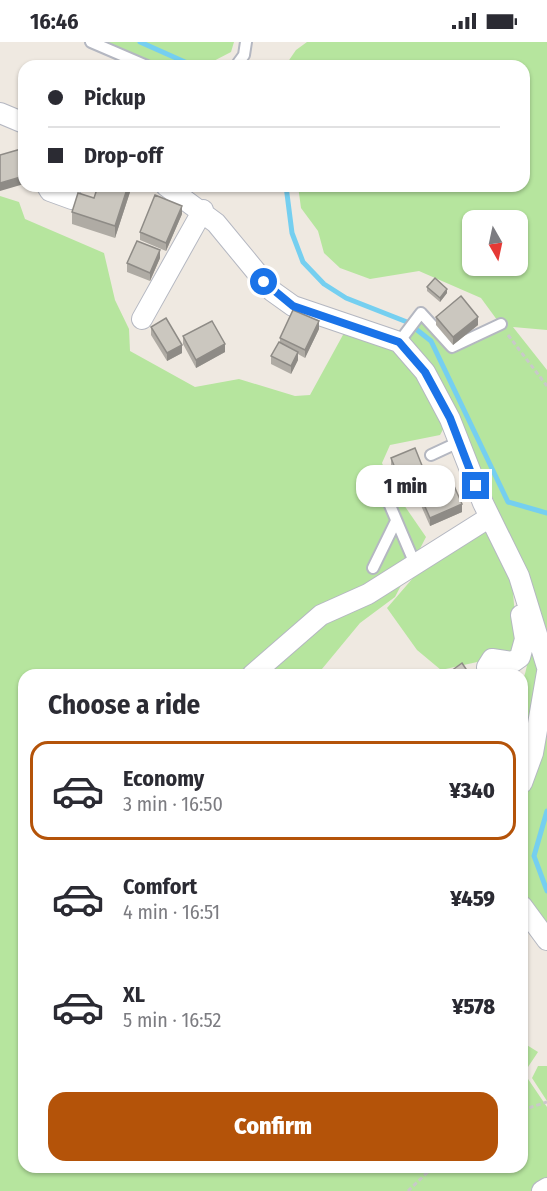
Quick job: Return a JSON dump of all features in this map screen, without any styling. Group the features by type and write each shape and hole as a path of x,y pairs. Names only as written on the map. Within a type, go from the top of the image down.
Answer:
{"street":[{"path":"0,113 18,120"},
{"path":"53,192 72,199"},
{"path":"175,192 203,210 272,291 293,306 403,336 425,372 459,442 490,517 519,576 547,667"},
{"path":"142,319 203,210"},
{"path":"259,669 321,615 368,594 490,517"},
{"path":"487,667 492,659 513,662 520,657 525,639 518,590 519,576"},
{"path":"528,767 533,753 547,672"},
{"path":"528,914 547,940"},
{"path":"542,1191 547,1188"}],"lane":[{"path":"91,42 133,60"},
{"path":"240,60 244,55 246,42"},
{"path":"403,336 421,313 452,347 501,324"},
{"path":"431,455 459,442"},
{"path":"383,489 415,564"},
{"path":"373,568 396,521"}],"path":[{"path":"501,324 547,386"},
{"path":"528,1108 547,1102"},
{"path":"408,1191 427,1173"}],"green space":[{"path":"96,42 234,42 231,52 216,60 150,60"},
{"path":"307,42 547,42 547,330 513,327 547,370 547,940 528,926 526,669 529,636 519,603 513,592 518,653 446,669 440,669 417,650 387,608 419,571 487,527 505,529 465,431 406,344 421,321 449,348 500,324 481,298 419,271 370,279 340,268 324,253 318,231 301,208 299,192 530,192 530,60 289,60 296,50"},
{"path":"0,196 19,202 25,219 104,253 115,300 129,329 130,351 195,387 239,379 295,396 310,395 344,333 402,354 447,422 440,435 390,445 382,463 393,489 426,537 395,597 360,623 322,669 18,669 18,1173 528,1173 528,1079 547,1107 547,1191 0,1191"},
{"path":"528,1046 538,1052 528,1067"},
{"path":"538,1066 547,1066 547,1101 532,1078"}],"building":[{"path":"18,150 18,178 0,183 0,155"},
{"path":"96,192 126,192 115,226 72,212 78,193 94,198"},
{"path":"155,195 182,206 166,243 140,232"},
{"path":"137,241 160,250 150,273 127,263"},
{"path":"435,278 447,289 440,298 427,287"},
{"path":"461,296 478,317 453,337 436,317"},
{"path":"293,310 319,321 305,350 280,338"},
{"path":"166,318 182,345 167,353 151,327"},
{"path":"212,321 225,344 196,360 183,336"},
{"path":"279,342 298,352 291,366 271,356"},
{"path":"415,448 423,468 399,478 391,458"},
{"path":"451,479 462,504 430,518 419,493"},
{"path":"462,663 466,669 454,669"}],"waterway":[{"path":"140,42 180,60"},
{"path":"287,192 292,233 303,262 324,284 346,298 407,322 431,341 508,502 547,513"},
{"path":"547,811 534,856 547,891"}],"route":[{"path":"264,282 272,291 293,306 399,342 425,372 450,418 476,486"}]}
